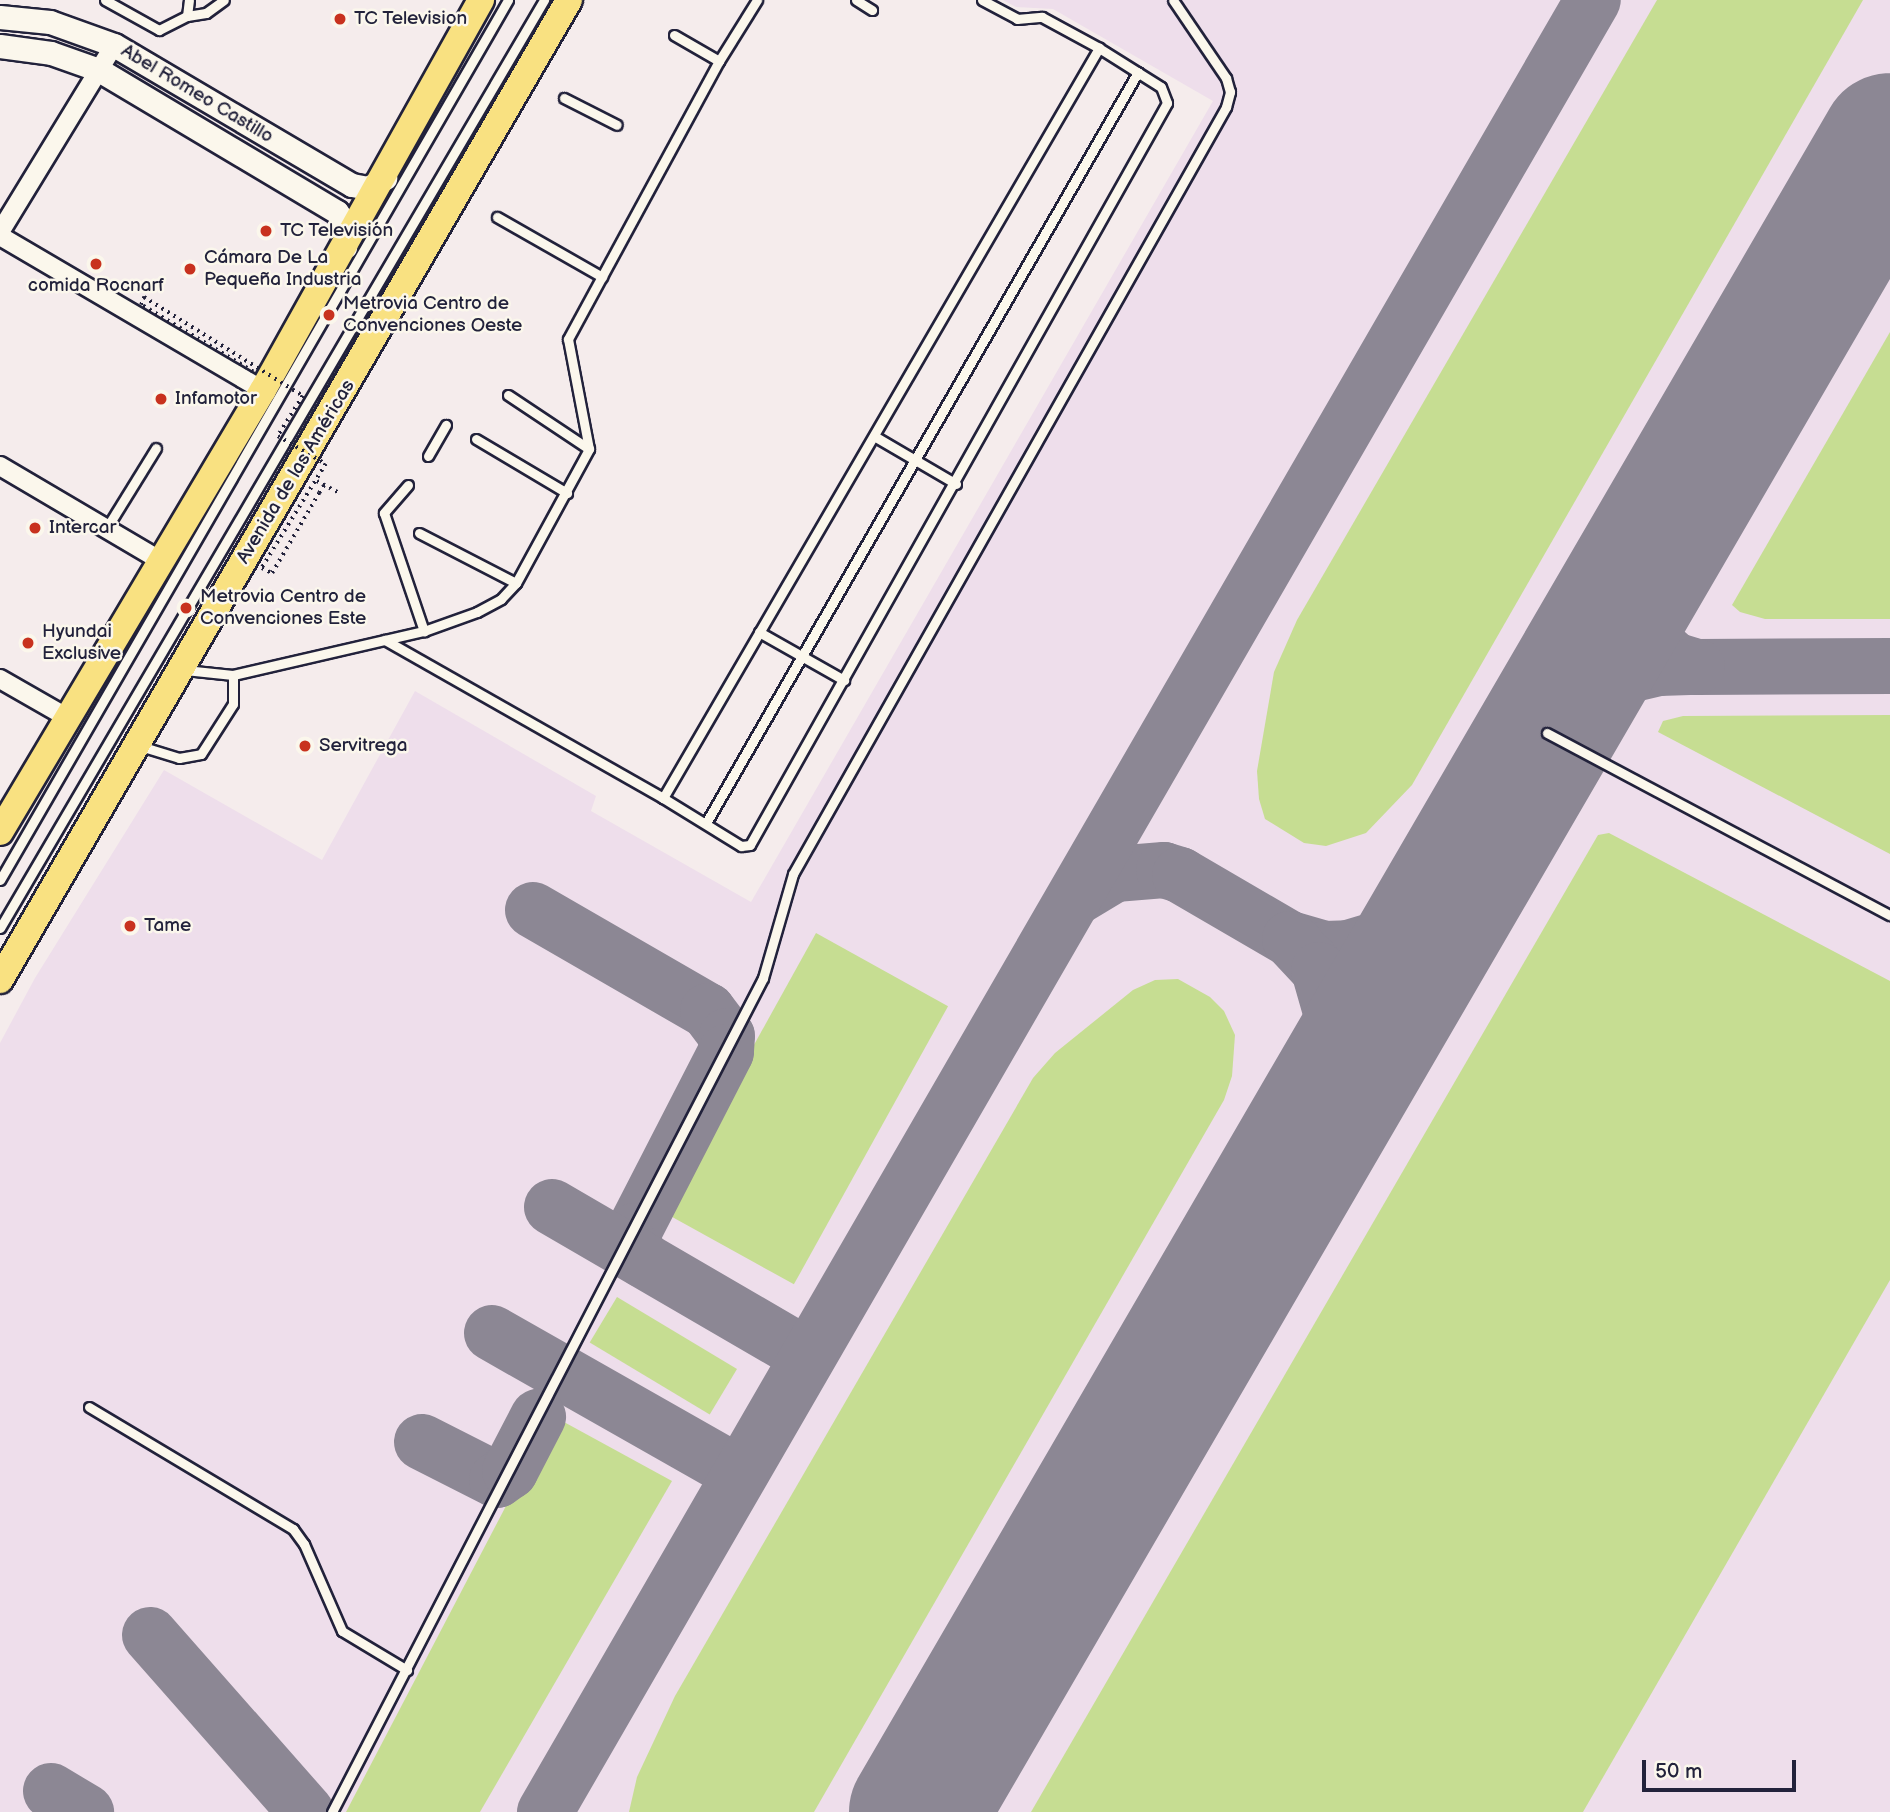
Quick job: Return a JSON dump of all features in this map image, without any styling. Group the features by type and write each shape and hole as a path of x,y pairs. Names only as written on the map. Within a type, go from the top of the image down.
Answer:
{"main road":[{"path":"0,832 163,562 258,381 345,247 385,178 481,0"},
{"name":"Avenida de las Américas","path":"0,980 569,0"}],"street":[{"name":"Abel Romeo Castillo","path":"0,17 50,22 114,45 352,186 368,188 385,178"},
{"path":"114,45 0,234 258,381"},
{"name":"Abel Romeo Castillo","path":"0,46 51,53 99,70 338,212 347,226 345,247"},
{"path":"0,466 163,562"},
{"path":"0,680 68,718"}],"lane":[{"path":"105,0 154,29 187,16 206,13 224,0"},
{"path":"187,16 189,0"},
{"path":"0,880 508,0"},
{"name":"Avenida de las Américas","path":"0,928 544,0"},
{"path":"179,669 233,675 425,631 477,612 501,599 516,583 589,449 568,339 719,61 757,0"},
{"path":"856,0 872,10"},
{"path":"385,639 663,798 738,844 750,845 956,484 1167,103 1164,90 1099,48 1042,17 1019,19 982,0"},
{"path":"332,1812 763,978 793,874 1229,99 1226,78 1173,0"},
{"path":"674,35 719,61"},
{"path":"663,798 1099,48"},
{"path":"706,823 1138,72"},
{"path":"564,98 617,125"},
{"path":"497,217 601,277"},
{"path":"508,395 589,449"},
{"path":"428,456 446,425"},
{"path":"874,436 956,484"},
{"path":"476,439 567,493"},
{"path":"106,529 156,448"},
{"path":"408,485 384,513 425,631"},
{"path":"419,533 516,583"},
{"path":"759,632 844,680"},
{"path":"136,745 179,758 201,754 233,704 233,675"},
{"path":"1547,733 1890,915"},
{"path":"89,1407 293,1529 304,1544 342,1631 407,1670"}],"path":[{"path":"258,381 141,305 144,297 303,396 278,436 326,464 262,568 272,573 324,485"},
{"path":"298,469 341,494"}],"shaded area":[{"path":"1003,0 1890,0 1890,1812 0,1812 0,1043 35,978 164,770 322,860 415,691 596,796 591,811 751,902 1213,101 1053,9 1016,7"}],"green space":[{"path":"1657,0 1863,0 1412,785 1366,833 1326,846 1304,843 1265,819 1259,799 1257,771 1274,672 1297,620"},
{"path":"1890,332 1890,619 1765,619 1740,612 1732,605"},
{"path":"1890,715 1890,854 1658,732 1663,721 1683,716"},
{"path":"1609,833 1890,981 1890,1280 1583,1812 1031,1812 1598,835"},
{"path":"816,933 948,1006 794,1284 662,1211"},
{"path":"1178,979 1210,997 1224,1011 1235,1035 1232,1076 1224,1100 814,1812 629,1812 637,1777 675,1696 1033,1078 1055,1053 1133,990 1155,980"},
{"path":"617,1297 737,1369 710,1415 590,1342"},
{"path":"553,1416 672,1481 480,1812 346,1812"}],"taxiway":[{"path":"545,1812 1593,0"},
{"path":"1852,208 1874,181 1890,172"},
{"path":"1646,562 1639,613 1651,639 1674,660 1697,667 1890,666"},
{"path":"1547,733 1576,701 1612,679 1659,668 1697,667"},
{"path":"1075,898 1115,874 1164,870 1180,875 1290,939 1325,949 1348,948 1395,934 1414,922 1471,866"},
{"path":"533,910 708,1011 727,1036 726,1052 634,1231 634,1249 644,1260"},
{"path":"1290,939 1319,970 1337,1033 1333,1085 1320,1124"},
{"path":"552,1207 808,1356"},
{"path":"492,1333 740,1474"},
{"path":"422,1442 497,1480 510,1471 538,1417"},
{"path":"150,1635 306,1812"},
{"path":"51,1791 86,1812"}],"runway":[{"path":"918,1812 1890,142"}],"place":[{"name":"TC Television","path":"340,19"},
{"name":"TC Televisión","path":"266,231"},
{"name":"comida Rocnarf","path":"96,264"},
{"name":"Cámara De La Pequeña Industria","path":"190,269"},
{"name":"Metrovia Centro de Convenciones Oeste","path":"329,315"},
{"name":"Infamotor","path":"161,399"},
{"name":"Intercar","path":"35,528"},
{"name":"Metrovia Centro de Convenciones Este","path":"186,608"},
{"name":"Hyundai Exclusive","path":"28,643"},
{"name":"Servitrega","path":"305,746"},
{"name":"Tame","path":"130,926"}]}
